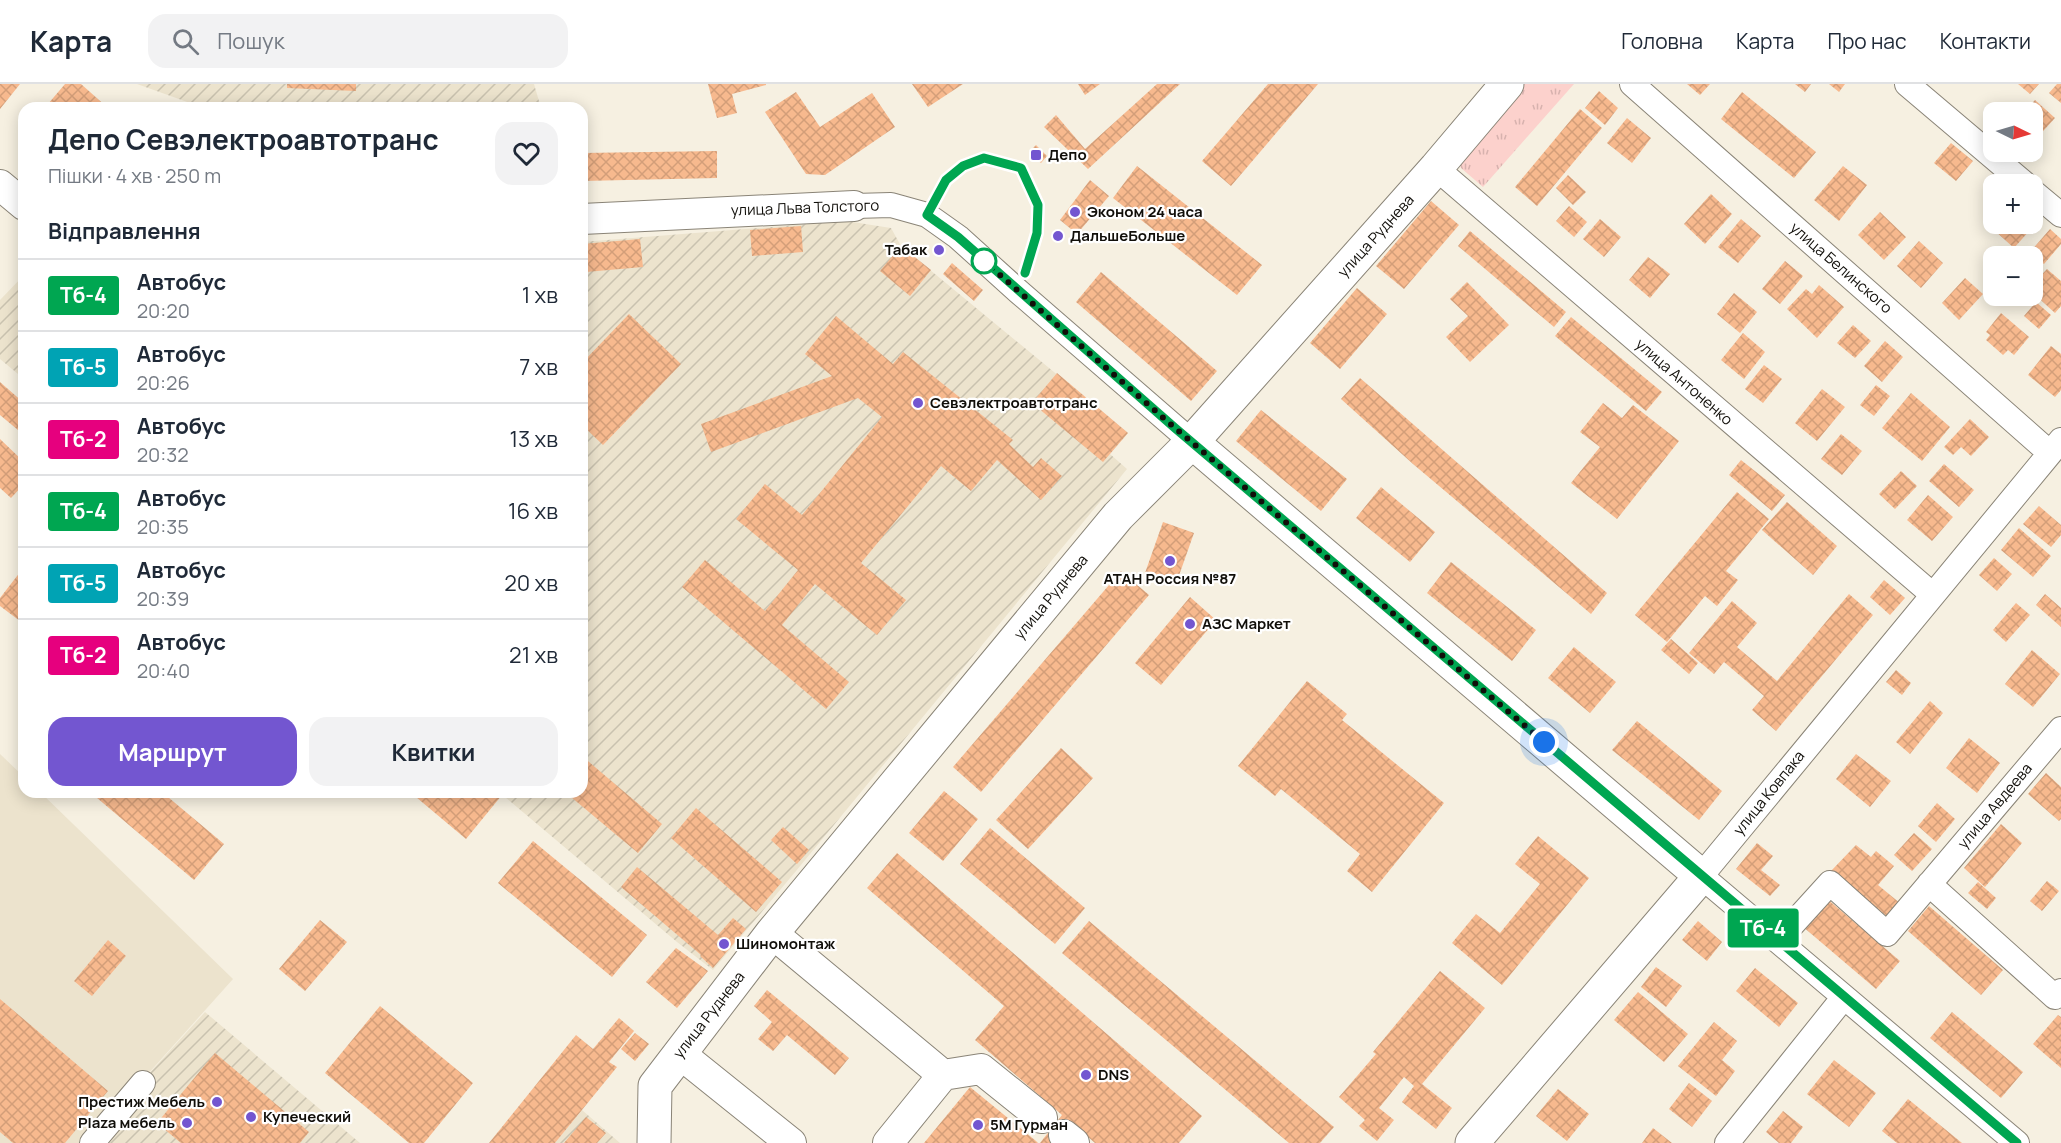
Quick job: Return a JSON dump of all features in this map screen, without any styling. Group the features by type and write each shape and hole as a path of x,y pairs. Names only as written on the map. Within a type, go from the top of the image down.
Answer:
{"main road":[{"name":"улица Руднева","path":"654,1143 655,1086 772,933 1118,516 1192,442 1436,168 1507,84"},
{"name":"улица Льва Толстого","path":"1192,442 1701,876"},
{"name":"улица Ковпака","path":"1472,1143 1701,876"}],"street":[{"name":"улица Белинского","path":"1632,84 2056,446"},
{"path":"1907,84 2013,174"},
{"name":"улица Антоненко","path":"1436,168 1933,595"},
{"path":"0,185 18,200"},
{"path":"2043,200 2061,215"},
{"name":"улица Льва Толстого","path":"588,219 891,205 927,215 958,237 1192,442"},
{"name":"улица Ковпака","path":"1701,876 2056,446"},
{"name":"улица Авдеева","path":"1791,926 1830,883 1887,934 2061,729"},
{"name":"улица Льва Толстого","path":"1701,876 2017,1143"},
{"path":"1929,884 2055,997 2061,991"},
{"path":"772,933 943,1075"},
{"path":"1727,1143 1844,997"},
{"path":"679,1053 791,1143"},
{"path":"888,1143 943,1075 981,1069 1060,1132"},
{"path":"92,1143 143,1083"}],"shaded area":[{"path":"137,84 534,84 539,102 187,102"},
{"path":"846,221 891,228 901,246 1128,433 1110,454 1127,469 713,970 506,798 588,798 588,242"},
{"path":"18,281 18,374 0,359 0,300"},
{"path":"0,754 18,771 18,798 46,798 233,979 86,1143 0,1143"},
{"path":"205,1012 360,1143 86,1143"},
{"path":"582,1110 620,1143 555,1143"}],"green space":[{"path":"1513,84 1574,84 1483,187 1461,168 1458,158"}],"building":[{"path":"0,84 20,84 0,109"},
{"path":"65,84 81,84 101,102 50,102"},
{"path":"287,84 356,84 356,91 287,88"},
{"path":"708,84 766,85 732,94 737,113 717,118"},
{"path":"912,84 963,84 928,107"},
{"path":"1078,84 1100,84 1085,95"},
{"path":"1157,84 1180,84 1088,169 1044,127 1056,115 1085,149"},
{"path":"1268,84 1318,84 1231,186 1202,161"},
{"path":"1687,84 1710,84 1700,95"},
{"path":"1795,84 1811,84 1805,92"},
{"path":"1829,84 1845,84 1839,92"},
{"path":"2018,84 2039,84 2030,94"},
{"path":"2057,84 2061,84 2061,103 2049,93"},
{"path":"1599,91 1618,108 1605,125 1585,108"},
{"path":"796,92 820,127 872,93 895,127 825,175 806,174 765,112"},
{"path":"1742,92 1816,152 1794,178 1721,119"},
{"path":"2043,107 2055,118 2043,131"},
{"path":"1580,109 1602,128 1537,206 1515,187"},
{"path":"1627,118 1651,138 1632,163 1607,143"},
{"path":"1951,143 1973,161 1956,181 1934,163"},
{"path":"1036,145 1047,156 1041,163 1029,152"},
{"path":"717,151 717,178 588,181 588,153"},
{"path":"1137,166 1262,265 1237,295 1113,198"},
{"path":"1843,166 1867,185 1839,221 1814,200"},
{"path":"1568,175 1586,192 1573,205 1556,188"},
{"path":"1090,180 1109,196 1077,234 1060,220"},
{"path":"1711,194 1732,214 1705,244 1684,224"},
{"path":"1431,201 1459,225 1404,289 1376,266"},
{"path":"1569,206 1587,222 1574,237 1556,221"},
{"path":"1880,212 1906,237 1884,260 1858,235"},
{"path":"1600,219 1621,237 1604,257 1583,239"},
{"path":"1741,219 1761,236 1738,263 1718,247"},
{"path":"801,226 803,252 752,256 750,230"},
{"path":"2050,229 2061,239 2061,244 2044,264 2043,246 2035,246"},
{"path":"1470,231 1566,312 1554,327 1458,246"},
{"path":"1998,234 2026,234 2016,246 2012,246"},
{"path":"640,239 643,267 588,272 588,243"},
{"path":"1919,241 1943,263 1921,288 1897,266"},
{"path":"901,246 931,270 910,296 880,271"},
{"path":"1648,257 1670,274 1650,298 1629,280"},
{"path":"1785,261 1803,276 1780,304 1762,289"},
{"path":"952,263 983,290 974,301 943,274"},
{"path":"2047,269 2061,281 2061,306 2055,313 2043,302 2043,273"},
{"path":"1101,272 1217,371 1191,401 1076,302"},
{"path":"1965,278 1983,294 1959,320 1942,303"},
{"path":"1467,282 1509,325 1470,362 1446,337 1468,316 1450,299"},
{"path":"1819,285 1844,307 1817,338 1787,309 1806,289 1812,294"},
{"path":"1357,288 1387,314 1340,369 1310,343"},
{"path":"1734,293 1757,312 1740,333 1717,314"},
{"path":"2033,306 2041,306 2051,315 2039,329 2024,316"},
{"path":"2001,313 2029,337 2014,355 2008,350 2003,355 1986,340 1990,335 1986,332"},
{"path":"629,314 681,364 603,445 588,431 588,357"},
{"path":"836,316 893,364 903,352 1013,440 1009,444 1033,467 1041,458 1062,476 1041,500 997,460 971,491 941,466 861,563 906,600 877,635 815,584 782,625 849,682 826,709 682,587 705,560 765,611 798,570 736,519 765,484 802,515 882,417 858,398 711,452 701,424 832,376 805,354"},
{"path":"1571,317 1662,392 1646,411 1555,336"},
{"path":"1853,325 1871,341 1855,358 1837,343"},
{"path":"1743,333 1765,352 1744,379 1721,360"},
{"path":"1885,341 1903,357 1882,382 1864,366"},
{"path":"2051,346 2061,354 2061,390 2055,397 2028,375"},
{"path":"1764,365 1782,379 1763,403 1745,389"},
{"path":"1057,373 1128,433 1103,462 1032,403"},
{"path":"1360,378 1607,593 1591,614 1413,464 1341,399"},
{"path":"0,382 18,398 18,430 0,415"},
{"path":"1876,385 1890,396 1874,416 1860,405"},
{"path":"1822,389 1845,407 1817,441 1795,423"},
{"path":"1911,393 1950,427 1922,461 1882,428"},
{"path":"1603,403 1622,418 1633,405 1679,441 1617,519 1571,483 1600,447 1580,432"},
{"path":"1261,410 1347,479 1321,511 1236,441"},
{"path":"1970,419 1989,437 1971,456 1961,447 1953,455 1944,447"},
{"path":"1841,434 1862,451 1842,475 1821,459"},
{"path":"0,439 18,456 18,490 11,498 0,488"},
{"path":"1741,460 1785,495 1772,511 1729,475"},
{"path":"1944,464 1974,490 1959,507 1929,481"},
{"path":"1901,471 1917,486 1895,509 1879,494"},
{"path":"1381,487 1435,532 1410,562 1356,518"},
{"path":"1737,492 1769,519 1726,571 1738,580 1717,606 1705,596 1667,642 1635,615"},
{"path":"1928,495 1953,517 1932,541 1907,520"},
{"path":"1787,502 1837,546 1813,575 1762,530"},
{"path":"2039,506 2061,525 2061,535 2051,547 2023,524"},
{"path":"1163,522 1194,533 1176,584 1145,573"},
{"path":"2019,528 2051,556 2033,577 2001,550"},
{"path":"1994,558 2012,574 1997,591 1979,575"},
{"path":"1451,562 1536,630 1512,661 1427,593"},
{"path":"1121,571 1149,595 981,792 953,767"},
{"path":"18,575 18,620 0,606 0,598"},
{"path":"1884,580 1905,598 1890,615 1870,597"},
{"path":"1849,594 1873,615 1776,731 1752,710 1764,696 1724,662 1714,674 1689,653 1732,601 1757,623 1737,647 1777,681"},
{"path":"2045,594 2061,608 2061,627 2036,605"},
{"path":"1190,597 1216,620 1161,685 1135,663"},
{"path":"2016,603 2030,615 2006,642 1993,630"},
{"path":"1671,639 1698,663 1689,674 1661,650"},
{"path":"1574,647 1616,682 1590,713 1548,678"},
{"path":"2032,650 2060,674 2033,707 2005,684"},
{"path":"1896,670 1911,683 1902,695 1886,682"},
{"path":"1307,681 1347,714 1342,720 1444,803 1372,892 1347,871 1360,854 1281,789 1275,796 1238,766"},
{"path":"1930,701 1943,713 1910,754 1896,742"},
{"path":"1637,721 1722,791 1699,820 1612,750"},
{"path":"1969,738 2000,763 1977,793 1946,768"},
{"path":"1061,748 1093,778 1028,849 996,820"},
{"path":"1856,754 1891,781 1870,807 1836,779"},
{"path":"588,761 662,824 638,853 572,798 588,798"},
{"path":"2046,773 2061,787 2061,819 2059,821 2028,794"},
{"path":"944,791 978,819 943,861 909,833"},
{"path":"97,798 169,798 224,844 194,880"},
{"path":"417,798 500,798 466,839"},
{"path":"1937,803 1955,819 1936,842 1918,826"},
{"path":"696,808 782,882 756,912 671,838"},
{"path":"2001,824 2022,843 1985,887 1964,868"},
{"path":"783,827 809,850 797,864 771,840"},
{"path":"990,828 1085,908 1055,944 960,864"},
{"path":"1914,833 1932,849 1912,871 1894,855"},
{"path":"1538,836 1589,878 1502,985 1452,943 1476,914 1500,933 1540,884 1515,864"},
{"path":"533,841 647,935 612,977 498,883"},
{"path":"1757,843 1773,856 1761,870 1780,885 1770,896 1736,869"},
{"path":"1856,845 1871,857 1876,851 1894,866 1878,885 1901,904 1889,918 1831,871"},
{"name":"DNS","path":"897,853 1202,1116 1179,1143 1095,1143 1071,1122 1055,1143 1040,1143 1062,1115 975,1040 1004,1006 867,888"},
{"path":"637,867 718,935 733,918 746,929 713,968 701,955 621,887"},
{"path":"2047,881 2059,891 2042,911 2030,901"},
{"path":"1978,882 1996,898 1987,909 1968,893"},
{"path":"1826,898 1900,961 1876,989 1802,926"},
{"path":"1929,906 2003,970 1981,995 1908,931"},
{"path":"320,920 347,942 305,991 279,969"},
{"path":"1089,921 1334,1127 1320,1143 1289,1143 1062,953"},
{"path":"1698,921 1722,942 1707,961 1682,940"},
{"path":"108,940 126,956 92,996 74,981"},
{"path":"676,948 708,971 677,1008 646,982"},
{"path":"1656,967 1682,986 1666,1007 1641,987"},
{"path":"1755,968 1798,1003 1779,1027 1736,991"},
{"path":"1440,971 1485,1008 1422,1084 1452,1108 1436,1129 1402,1102 1414,1086 1404,1077 1379,1108 1394,1120 1377,1141 1359,1126 1365,1120 1339,1097 1376,1054 1373,1052"},
{"path":"767,990 849,1058 835,1075 787,1035 773,1051 758,1039 772,1022 754,1006"},
{"path":"1638,992 1688,1034 1664,1062 1614,1020"},
{"path":"0,999 108,1091 65,1143 13,1143 0,1132"},
{"path":"380,1006 473,1083 424,1143 409,1143 325,1073"},
{"path":"1952,1012 2023,1072 2001,1098 1930,1038"},
{"path":"2058,1015 2061,1017 2061,1068 2033,1044"},
{"path":"619,1018 634,1031 609,1062 617,1067 555,1143 489,1143 576,1035 593,1049"},
{"path":"1714,1022 1737,1041 1722,1060 1735,1071 1716,1096 1678,1066"},
{"path":"635,1033 649,1044 635,1061 621,1049"},
{"path":"215,1053 309,1132 300,1143 181,1143 157,1123"},
{"path":"1834,1060 1876,1093 1849,1127 1807,1094"},
{"path":"1689,1083 1712,1101 1692,1127 1669,1109"},
{"name":"5М Гурман","path":"970,1087 1036,1141 1038,1143 924,1143"},
{"path":"1558,1089 1589,1114 1567,1141 1536,1116"},
{"path":"1908,1099 1962,1143 1897,1143 1882,1131"},
{"path":"1783,1111 1803,1127 1791,1143 1779,1143 1766,1132"},
{"path":"586,1117 606,1133 597,1143 564,1143"},
{"path":"1653,1128 1672,1143 1642,1143"}],"bus line":[{"name":"Тб-4","path":"1025,273 1037,233 1038,205 1021,168 984,158 963,166 946,180 927,215 958,237 1175,428 2017,1143"}],"place":[{"name":"Депо","path":"1036,155"},
{"name":"Эконом 24 часа","path":"1075,212"},
{"name":"ДальшеБольше","path":"1058,236"},
{"name":"Табак","path":"939,250"},
{"name":"Севэлектроавтотранс","path":"918,403"},
{"name":"АТАН Россия №87","path":"1170,561"},
{"name":"АЗС Маркет","path":"1190,624"},
{"name":"Шиномонтаж","path":"724,944"},
{"name":"DNS","path":"1086,1075"},
{"name":"Престиж Мебель","path":"217,1102"},
{"name":"Купеческий","path":"251,1117"},
{"name":"Plaza мебель","path":"187,1123"},
{"name":"5М Гурман","path":"978,1125"}],"route":[{"path":"984,261 1175,428 1544,742"}]}
